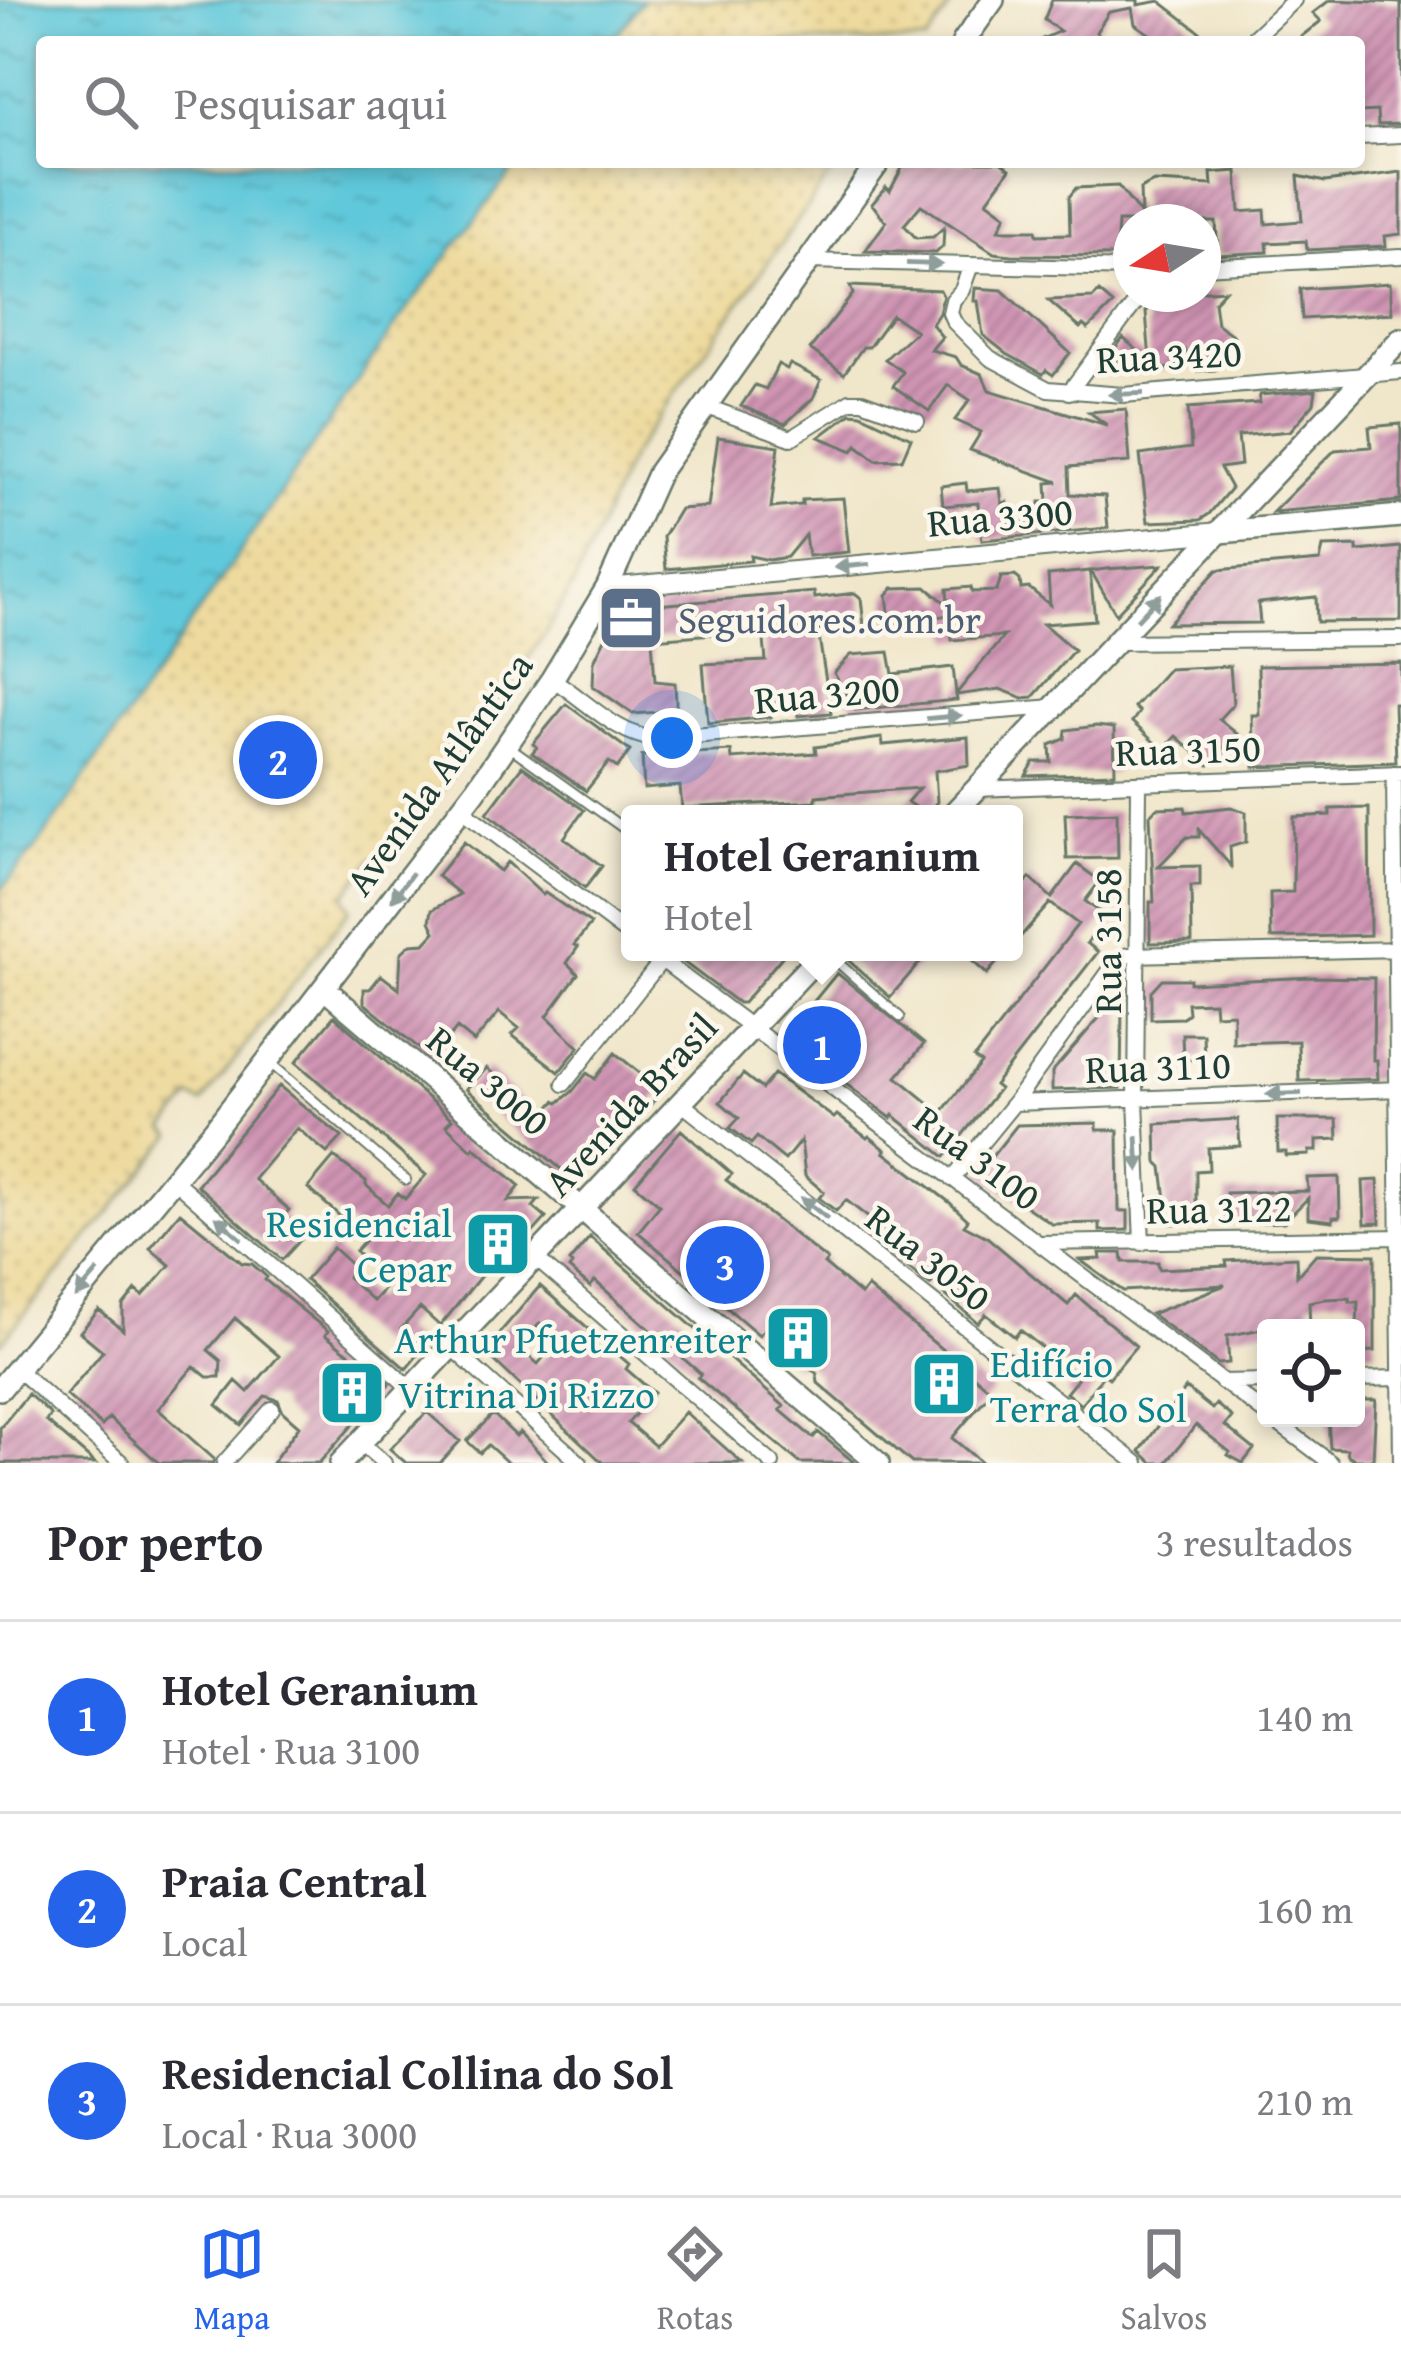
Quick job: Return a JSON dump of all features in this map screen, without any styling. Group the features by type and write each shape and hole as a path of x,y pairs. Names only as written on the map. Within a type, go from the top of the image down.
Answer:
{"main road":[{"path":"967,36 993,0"},
{"name":"Avenida Atlântica","path":"0,1389 325,989 508,745 607,589 649,489 875,168"},
{"path":"962,805 1401,339"},
{"name":"Rua 3300","path":"1220,532 1401,516"},
{"name":"Avenida Brasil","path":"341,1463 816,961"},
{"name":"Rua 3000","path":"325,989 878,1463"}],"street":[{"path":"1255,36 1294,0"},
{"path":"1365,137 1401,135"},
{"path":"1221,267 1401,256"},
{"path":"808,261 1113,269"},
{"name":"Rua 3420","path":"971,265 953,300 954,322 990,358 1048,388 1123,395 1401,371"},
{"path":"1069,392 1129,312"},
{"path":"705,406 790,437 850,401 917,421"},
{"name":"Rua 3300","path":"607,589 1220,532"},
{"path":"1115,642 1401,639"},
{"name":"Rua 3200","path":"552,679 640,738 655,740 1054,707"},
{"path":"1397,773 1401,1463"},
{"name":"Rua 3150","path":"977,789 1397,773"},
{"name":"Rua 3158","path":"1139,785 1136,1100 1142,1243"},
{"path":"461,809 621,929"},
{"path":"952,1179 1014,1103 1115,962 1140,954 1398,949"},
{"path":"563,1084 652,961"},
{"name":"Rua 3100","path":"663,961 1257,1408"},
{"name":"Rua 3110","path":"1014,1103 1399,1089"},
{"name":"Rua 3050","path":"681,1103 1136,1463"},
{"path":"173,1179 411,1389"},
{"name":"Rua 3122","path":"1038,1243 1400,1237"},
{"path":"535,1258 772,1463"},
{"path":"451,1347 580,1463"},
{"path":"17,1369 122,1463"},
{"path":"1365,1379 1401,1378"},
{"path":"1222,1382 1257,1381"},
{"path":"224,1463 272,1409"},
{"name":"Rua 3100","path":"1283,1427 1330,1463"},
{"path":"361,1443 383,1463"}],"lane":[{"path":"508,745 621,827"},
{"path":"835,961 900,1017"},
{"path":"268,1061 406,1180"}],"sand":[{"path":"643,0 955,0 930,36 616,36"},
{"path":"514,168 835,168 631,456 574,584 441,790 386,864 373,858 344,896 350,909 202,1103 191,1097 165,1129 173,1135 0,1344 0,891 39,844 404,313"}],"water":[{"path":"0,0 643,0 616,36 36,36 36,168 514,168 404,313 39,844 0,891"}],"building":[{"path":"1052,0 1138,0 1138,5 1160,1 1205,36 1152,36 1135,24 1132,8 1109,12 1096,32 1099,36 1049,36 1060,31 1044,20"},
{"path":"1330,0 1401,3 1401,124 1378,125 1377,111 1365,112 1365,36 1302,36 1321,21 1313,13"},
{"path":"902,168 1009,168 987,201 1006,215 999,230 1036,230 1037,235 1070,234 1069,197 1076,188 1118,186 1132,204 1113,204 1113,256 994,253 921,205 904,225 916,238 933,237 944,227 943,246 936,253 865,251 886,222 872,204 886,187 890,191"},
{"path":"1237,171 1240,212 1265,210 1266,224 1302,221 1298,176 1325,182 1401,172 1401,234 1385,236 1386,246 1307,250 1306,241 1267,243 1268,252 1221,255 1221,204 1141,204 1140,189 1154,182 1212,185 1211,173"},
{"path":"1390,283 1392,313 1302,319 1300,289"},
{"path":"850,286 940,290 939,313 932,324 942,337 931,350 956,357 961,365 982,374 989,390 1107,425 1089,412 1126,409 1130,462 1069,467 1070,494 1105,496 1108,528 982,540 978,503 943,506 941,486 966,483 967,491 1000,488 1011,523 1039,521 1040,502 1048,502 1047,483 1058,482 970,450 981,432 955,420 970,400 948,385 929,411 893,386 903,372 885,359 916,331 892,315 844,374 810,349 853,294"},
{"path":"975,288 1002,290 1070,353 1053,375 1007,354 983,335"},
{"path":"1099,292 1113,304 1088,329 1080,328 1048,300 1093,298"},
{"path":"1146,312 1215,312 1217,324 1234,336 1230,363 1215,370 1197,371 1185,350 1173,368 1131,371 1111,354 1123,338 1150,361"},
{"path":"778,364 787,369 790,364 821,380 813,398 785,424 741,406 755,385 766,389"},
{"path":"1316,390 1314,403 1290,431 1238,436 1241,465 1220,468 1231,488 1209,514 1200,520 1148,522 1140,455 1191,448 1188,408 1259,403 1260,395"},
{"path":"851,413 911,438 902,459 876,460 857,445 853,451 819,437"},
{"path":"1401,424 1401,501 1273,512 1335,450 1371,447 1369,427"},
{"path":"718,437 779,446 771,508 802,505 802,500 843,498 849,552 808,556 805,535 787,557 750,556 751,561 666,569 663,537 680,509 708,507"},
{"path":"1357,546 1357,551 1401,547 1401,621 1317,622 1316,597 1258,603 1260,623 1168,624 1217,570 1320,561 1323,547"},
{"path":"1162,565 1116,614 1091,571 1106,569"},
{"path":"1090,571 1095,620 1043,624 1074,650 1033,697 1000,689 956,695 957,700 855,710 834,673 851,655 889,652 893,674 953,667 956,694 1004,636 952,640 949,615 890,620 887,595 893,588 926,587 948,605 947,589 997,591 1001,577 1015,576 1021,589 1029,588 1050,605 1048,575"},
{"path":"814,592 815,598 855,593 861,598 864,626 818,631 831,713 798,716 796,705 771,710 771,717 708,723 703,664 766,661 763,630 652,639 655,681 675,683 677,723 659,724 658,712 633,714 593,686 594,661 620,608"},
{"path":"1401,663 1401,704 1394,704 1396,762 1254,767 1252,715 1259,715 1258,666"},
{"path":"1230,666 1233,704 1219,719 1237,734 1209,765 1176,736 1163,750 1132,722 1139,712 1134,707 1168,669"},
{"path":"566,704 630,751 617,768 609,762 586,791 532,753 537,747 533,744"},
{"path":"1114,728 1115,773 1026,776 1034,762 1051,762 1050,745 1065,739 1066,730"},
{"path":"968,737 969,765 935,771 934,805 907,802 919,788 739,805 682,805 680,786 644,789 642,756 731,751 732,759 816,753 815,747 882,738 883,745"},
{"path":"522,766 584,810 564,838 602,866 585,888 487,813"},
{"path":"1185,807 1186,812 1231,807 1246,812 1246,842 1230,847 1231,866 1199,830 1199,837 1187,837 1158,867 1200,866 1200,886 1191,886 1192,942 1150,943 1150,902 1154,902 1150,815 1157,808"},
{"path":"1369,808 1370,935 1271,938 1270,893 1293,892 1294,817 1330,815 1330,809"},
{"path":"1117,812 1118,858 1067,859 1065,814"},
{"path":"464,842 500,871 507,862 543,895 591,924 567,963 578,974 547,1016 579,1047 559,1072 512,1035 519,1028 499,1012 474,1042 457,1028 432,1059 364,1003 364,989 370,989 381,975 399,989 401,953 411,944 425,943 435,932 432,910 460,894 437,876"},
{"path":"1077,864 1100,881 1085,901 1106,917 1087,943 1098,952 994,1085 999,1089 945,1157 794,1045 819,1013 810,1006 837,973 924,1044 897,1077 941,1113 981,1063 974,1058 1078,924 1050,903 1023,934 1023,886 1030,878 1052,898"},
{"path":"682,961 778,961 743,1003"},
{"path":"849,961 921,961 890,997"},
{"path":"972,961 998,961 987,974"},
{"path":"1374,978 1373,1060 1377,1060 1378,1079 1299,1081 1298,1041 1233,1043 1233,1013 1215,1014 1214,1002 1187,1003 1188,1013 1182,1018 1151,1019 1151,991 1162,979 1190,979 1190,983"},
{"path":"1111,1004 1122,1004 1121,1088 1052,1090 1052,1072"},
{"path":"334,1016 452,1119 446,1125 472,1150 474,1147 520,1186 508,1201 539,1200 533,1207 546,1218 501,1268 493,1261 440,1326 420,1308 401,1329 423,1349 406,1369 305,1280 333,1248 355,1268 347,1277 373,1301 390,1282 355,1251 366,1239 308,1188 334,1157 388,1205 398,1193 405,1199 426,1175 296,1062"},
{"path":"1182,1034 1203,1034 1204,1059 1183,1060"},
{"path":"615,1053 662,1091 617,1136 608,1138 574,1180 466,1089 487,1068 537,1116 543,1115 587,1073 595,1079"},
{"path":"743,1074 762,1089 774,1074 834,1118 837,1115 869,1136 949,1202 968,1220 964,1225 987,1237 1068,1305 1076,1295 1136,1346 1109,1378 1104,1374 1081,1405 1066,1393 1079,1377 1020,1330 1015,1337 986,1314 978,1323 944,1294 940,1273 930,1285 861,1230 870,1219 846,1200 836,1211 819,1198 824,1192 805,1176 801,1140 785,1160 757,1137 751,1144 730,1128 739,1118 720,1102"},
{"path":"279,1086 342,1137 327,1153 297,1128 254,1179 289,1210 283,1217 304,1236 282,1260 197,1185"},
{"path":"1238,1119 1240,1146 1208,1148 1209,1170 1196,1171 1196,1217 1192,1223 1169,1224 1162,1167 1157,1162 1156,1124"},
{"path":"1277,1119 1337,1119 1338,1139 1317,1140 1317,1151 1309,1155 1286,1156 1278,1152"},
{"path":"1097,1123 1097,1130 1118,1130 1119,1211 1128,1211 1128,1230 1100,1231 1100,1223 1052,1224 978,1174 1017,1125"},
{"path":"681,1130 732,1174 726,1180 827,1260 824,1264 861,1295 867,1287 992,1391 952,1438 982,1463 912,1463 818,1383 817,1374 805,1363 793,1365 773,1347 771,1321 759,1335 638,1232 660,1205 635,1184"},
{"path":"1339,1177 1340,1217 1333,1221 1308,1218 1308,1198 1284,1222 1227,1224 1226,1193 1308,1191 1307,1178"},
{"path":"1378,1180 1380,1223 1365,1224 1363,1181"},
{"path":"180,1212 242,1263 252,1264 328,1331 325,1335 389,1384 319,1463 272,1463 299,1426 283,1412 278,1400 265,1396 241,1425 217,1405 236,1381 248,1392 279,1356 235,1318 208,1350 221,1361 220,1377 207,1377 194,1366 158,1409 213,1463 159,1463 109,1418 102,1426 66,1395 103,1351 80,1332 99,1310 123,1330 123,1306 136,1290 143,1296 170,1265 150,1248"},
{"path":"590,1237 784,1406 780,1410 813,1438 818,1432 855,1463 800,1463 698,1378 701,1374 595,1281 590,1287 569,1269 569,1262"},
{"path":"1100,1253 1122,1253 1123,1262 1158,1262 1159,1269 1296,1257 1297,1276 1316,1254 1375,1255 1375,1351 1365,1352 1365,1319 1357,1319 1358,1302 1325,1299 1309,1302 1310,1319 1257,1319 1257,1330 1227,1336 1229,1363 1218,1364 1151,1314 1225,1285 1123,1291 1080,1260 1101,1259"},
{"path":"540,1286 629,1364 626,1369 654,1393 628,1423 655,1446 685,1412 742,1463 603,1463 484,1351","holes":["540,1323 559,1340 538,1364 519,1348"]},
{"path":"1186,1388 1212,1409 1216,1404 1232,1417 1225,1426 1254,1449 1243,1463 1196,1425 1166,1463 1153,1463 1140,1451"},
{"path":"28,1394 51,1415 46,1421 95,1463 0,1463 0,1428"},
{"path":"1365,1400 1376,1400 1373,1460 1356,1460 1347,1449 1330,1448 1329,1427 1365,1427"},
{"path":"427,1412 460,1441 440,1463 406,1463 390,1449"},
{"path":"493,1414 516,1436 520,1432 549,1463 508,1463 488,1445 480,1453 467,1441"}],"place":[{"name":"Seguidores.com.br","path":"631,618"},
{"name":"Praia Central","path":"278,760"},
{"name":"Hotel Geranium","path":"822,1045"},
{"name":"Residencial Cepar","path":"498,1244"},
{"name":"Residencial Collina do Sol","path":"725,1265"},
{"name":"Arthur Pfuetzenreiter","path":"798,1338"},
{"name":"Edifício Terra do Sol","path":"944,1384"},
{"name":"Vitrina Di Rizzo","path":"352,1393"}]}
